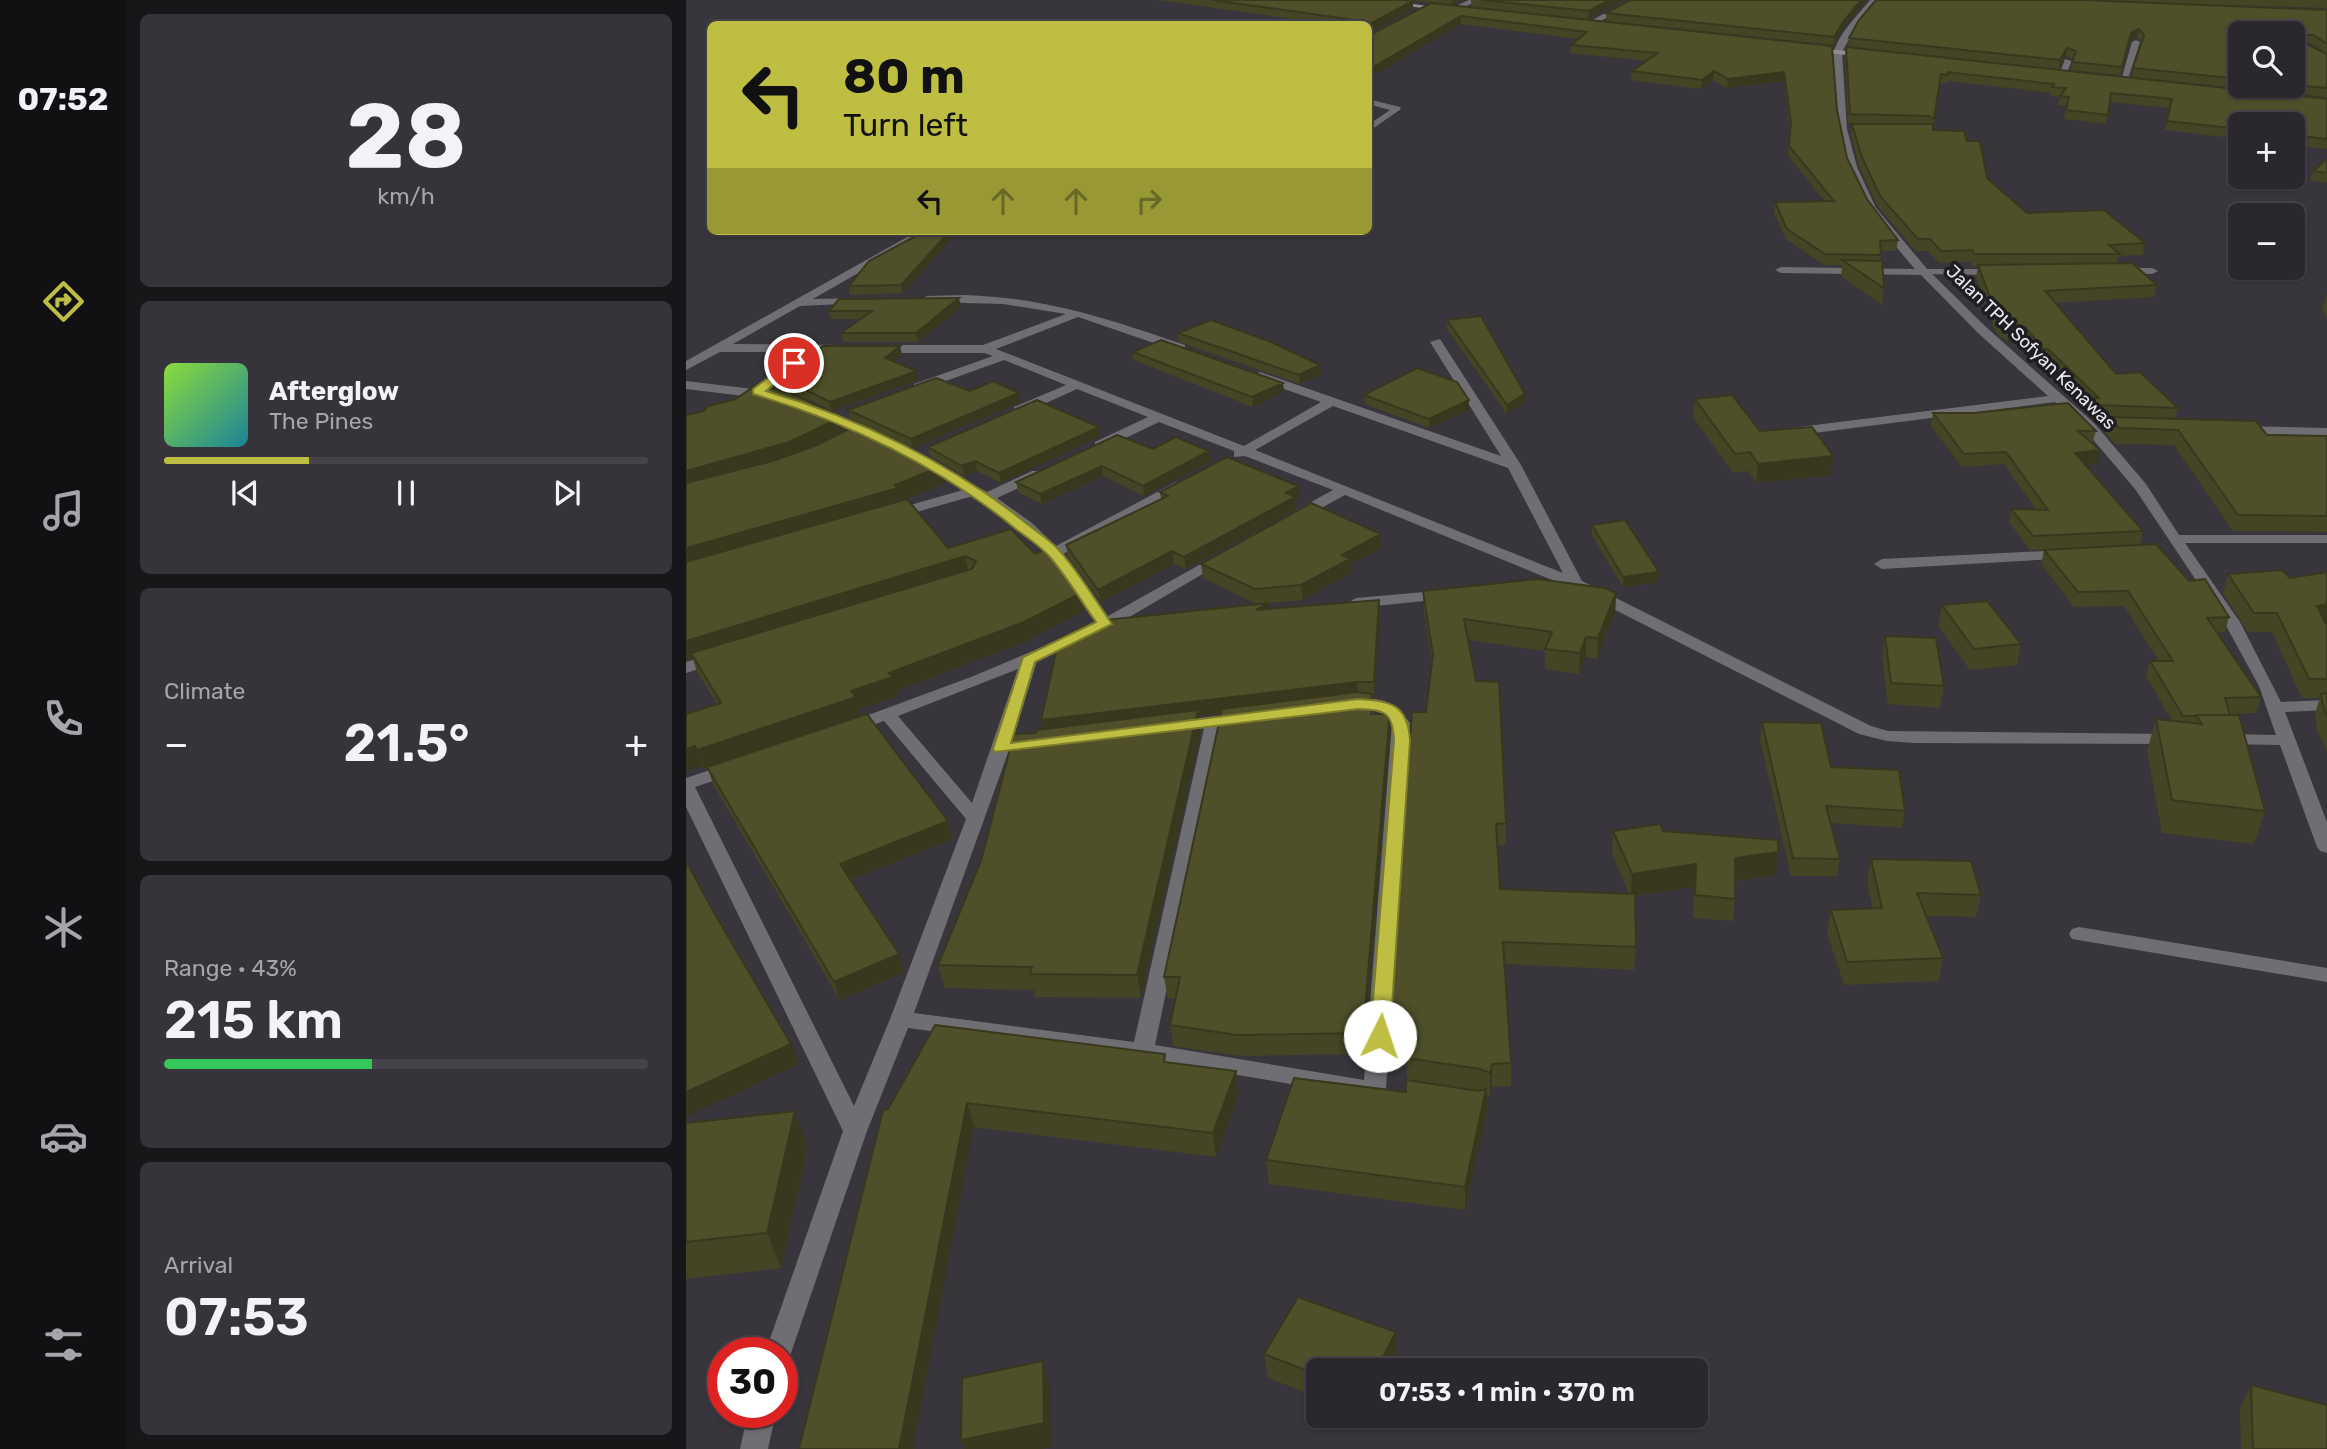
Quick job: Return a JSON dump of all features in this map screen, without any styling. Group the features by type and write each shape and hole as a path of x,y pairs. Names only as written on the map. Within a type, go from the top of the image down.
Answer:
{"street":[{"path":"1363,0 1466,11"},
{"path":"1453,9 1475,0"},
{"path":"1589,24 1634,0"},
{"path":"1838,52 1853,26 1874,0"},
{"path":"1412,16 1428,7"},
{"path":"1577,23 1603,26"},
{"path":"2123,82 2136,42"},
{"path":"1801,48 1879,57"},
{"name":"Jalan TPH Sofyan Kenawas","path":"1838,52 1852,167 1871,208 1924,272 1982,330 2089,426 2141,486 2175,547 2232,622 2276,707 2327,847"},
{"path":"2061,76 2068,61"},
{"path":"2049,75 2072,77"},
{"path":"2110,81 2137,84"},
{"path":"1372,102 1397,109 1372,126"},
{"path":"686,366 919,235"},
{"path":"1781,270 2005,272"},
{"path":"2099,271 2152,271"},
{"path":"919,299 996,298 1039,302 1193,352"},
{"path":"797,303 878,300"},
{"path":"985,349 1079,313"},
{"path":"1436,342 1514,465 1576,584"},
{"path":"718,348 985,349 1344,489 1576,584 1841,720 1876,733 1941,739 2287,740"},
{"path":"758,392 813,349"},
{"path":"898,394 1004,356"},
{"path":"1243,370 1514,465"},
{"path":"686,385 758,392 786,400"},
{"path":"1001,418 1077,385"},
{"path":"1772,434 2059,398"},
{"path":"1221,464 1332,401"},
{"path":"806,406 839,416 858,435 883,441"},
{"path":"1085,452 1159,417"},
{"path":"2089,426 2114,426"},
{"path":"2229,429 2327,432"},
{"path":"926,450 913,456 980,494 1054,553 1105,624"},
{"path":"882,518 980,494 1048,469"},
{"path":"1054,553 1197,477"},
{"path":"1284,523 1344,489"},
{"path":"2175,547 2327,538"},
{"path":"836,733 1029,660 1105,624 1236,550"},
{"path":"1882,564 2087,554"},
{"path":"1548,587 1576,584"},
{"path":"1340,604 1465,594"},
{"path":"1105,624 1146,621"},
{"path":"686,668 738,652"},
{"path":"784,1337 855,1130 901,1019 1001,749 1029,660"},
{"path":"1332,707 1382,705 1391,709 1401,723 1376,1089"},
{"path":"2276,707 2327,705"},
{"path":"887,714 974,817"},
{"path":"1161,728 1266,715"},
{"path":"1143,1051 1214,722"},
{"path":"1001,749 1054,742"},
{"path":"748,763 686,786 855,1130"},
{"path":"2079,934 2327,975"},
{"path":"901,1019 1143,1051 1402,1093"},
{"path":"754,1449 759,1428"}],"building":[{"path":"1212,0 1413,1 1372,23 1344,21 1348,19"},
{"path":"1482,0 1609,0 1589,11"},
{"path":"1630,0 1861,0 1834,37 1606,13"},
{"path":"1876,0 2082,0 2327,10 2327,44 2313,35 2305,35 2305,21 2228,21 2228,78 2133,68 2144,35 2139,29 2131,33 2122,67 2072,62 2076,51 2067,48 2060,60 1849,38 1859,20"},
{"path":"1431,3 1832,46 1837,110 1847,158 1867,199 1898,240 1880,241 1881,255 1825,254 1787,229 1775,202 1834,201 1789,146 1791,122 1784,72 1728,79 1714,71 1702,80 1632,71 1658,53 1571,45 1587,32 1461,16 1372,68 1372,34"},
{"path":"2305,43 2327,54 2327,88 2305,86"},
{"path":"1846,47 2228,88 2228,98 2305,97 2327,99 2327,139 2305,136 2305,112 2228,112 2228,128 2167,121 2172,99 2111,93 2108,115 2066,110 2069,97 2060,96 2066,88 2052,87 2054,84 1948,72 1948,75 1941,74 1934,119 1929,116 1850,114"},
{"path":"1852,124 1933,124 1933,130 1964,131 1967,141 1980,141 1987,178 2027,213 2104,210 2145,243 2109,245 2120,254 1974,254 1972,250 1941,251 1930,239 1918,239 1880,196 1861,155"},
{"path":"2327,159 2327,173 2313,171"},
{"path":"918,235 946,235 901,285 849,286 869,261"},
{"path":"1842,260 1882,261 1884,288"},
{"path":"2132,263 2157,285 2045,291 2116,374 2140,372 2178,408 2096,405 2089,399 2099,398 2048,349 2043,349 2025,327 2009,329 1998,319 1978,265"},
{"path":"959,298 916,333 841,333 872,311 829,311 839,299"},
{"path":"1481,316 1525,394 1507,405 1447,320"},
{"path":"1211,320 1271,342 1320,365 1299,375 1178,333"},
{"path":"1161,340 1283,383 1252,397 1133,352"},
{"path":"823,346 900,346 885,358 917,371 830,402 808,391 772,381"},
{"path":"1417,368 1457,382 1469,400 1429,419 1364,395"},
{"path":"936,378 970,391 993,381 1019,393 911,439 848,410"},
{"path":"757,384 795,395 842,417 789,442 686,471 686,415 736,399"},
{"path":"1732,395 1760,431 1812,427 1833,456 1758,464 1750,452 1735,454 1695,399"},
{"path":"1037,400 1099,427 999,473 975,461 962,466 928,447"},
{"path":"2068,403 2096,431 2078,431 2100,450 2075,453 2143,531 2033,536 2011,509 2048,510 2006,452 1964,454 1933,413 1974,413"},
{"path":"2109,417 2256,421 2267,435 2327,436 2327,516 2238,515 2178,430 2119,428"},
{"path":"859,424 942,466 895,485 898,488 686,548 686,483 773,461 817,445"},
{"path":"1117,435 1153,449 1176,437 1209,451 1143,486 1102,466 1040,494 1016,482"},
{"path":"1227,457 1298,486 1286,493 1295,497 1184,557 1172,551 1098,590 1066,545 1168,496 1160,492"},
{"path":"907,499 948,548 1011,529 1035,554 1047,548 1081,593 1024,622 889,673 893,677 851,691 856,697 697,750 695,746 686,749 686,714 721,703 691,653 972,569 976,561 965,556 686,641 686,562"},
{"path":"1311,503 1381,534 1342,555 1350,559 1301,585 1255,589 1201,564"},
{"path":"1625,520 1659,572 1623,577 1592,525"},
{"path":"2156,544 2189,581 2205,579 2229,617 2207,618 2261,697 2225,698 2230,715 2183,716 2150,661 2173,661 2128,591 2078,592 2044,550"},
{"path":"2282,570 2290,578 2327,572 2327,604 2317,606 2327,626 2327,679 2309,679 2277,613 2254,613 2228,574"},
{"path":"1537,579 1605,588 1616,593 1598,638 1586,637 1580,653 1545,649 1552,632 1464,619 1476,681 1499,682 1506,823 1496,824 1500,889 1635,894 1636,947 1503,942 1511,1063 1492,1064 1490,1073 1480,1069 1406,1058 1406,1031 1390,1031 1412,712 1426,712 1433,655 1423,591"},
{"path":"1379,600 1374,682 1041,720 1059,639 1096,621 1269,603 1256,610"},
{"path":"1987,601 2021,644 1974,649 1942,605"},
{"path":"1885,636 1936,638 1944,686 1891,683"},
{"path":"1357,692 1372,694 1371,714 1388,714 1389,721 1363,1033 1237,1035 1170,1025 1180,977 1164,977 1222,709"},
{"path":"2327,693 2327,717 2321,694"},
{"path":"1198,710 1137,975 1030,974 1032,967 938,965 981,861 1014,734"},
{"path":"867,714 948,821 840,864 899,954 834,982 707,767"},
{"path":"2196,715 2239,715 2265,811 2172,800 2156,719 2202,724"},
{"path":"1762,722 1821,723 1831,767 1899,770 1905,811 1826,806 1840,859 1793,858"},
{"path":"1660,824 1663,831 1778,840 1778,852 1735,858 1735,899 1695,895 1696,864 1632,874 1613,831"},
{"path":"1871,859 1971,861 1981,895 1917,893 1943,958 1847,962 1831,910 1882,908"},
{"path":"686,861 791,1044 686,1092"},
{"path":"935,1025 1165,1054 1164,1062 1236,1071 1213,1133 967,1103 899,1449 799,1449 883,1110 888,1109"},
{"path":"1294,1078 1406,1092 1406,1080 1479,1091 1486,1089 1465,1187 1266,1160"},
{"path":"795,1111 767,1233 686,1242 686,1123"},
{"path":"1298,1297 1396,1332 1382,1358 1306,1358 1306,1370 1264,1354"},
{"path":"1043,1361 1044,1423 961,1440 962,1378"},
{"path":"2251,1385 2327,1405 2327,1449 2253,1449"}],"route":[{"path":"794,363 758,392 806,406 863,432 913,456 986,498 1038,537 1054,553 1105,624 1029,660 1001,749 1358,704 1382,705 1391,709 1401,723 1402,741 1380,1036"}]}
